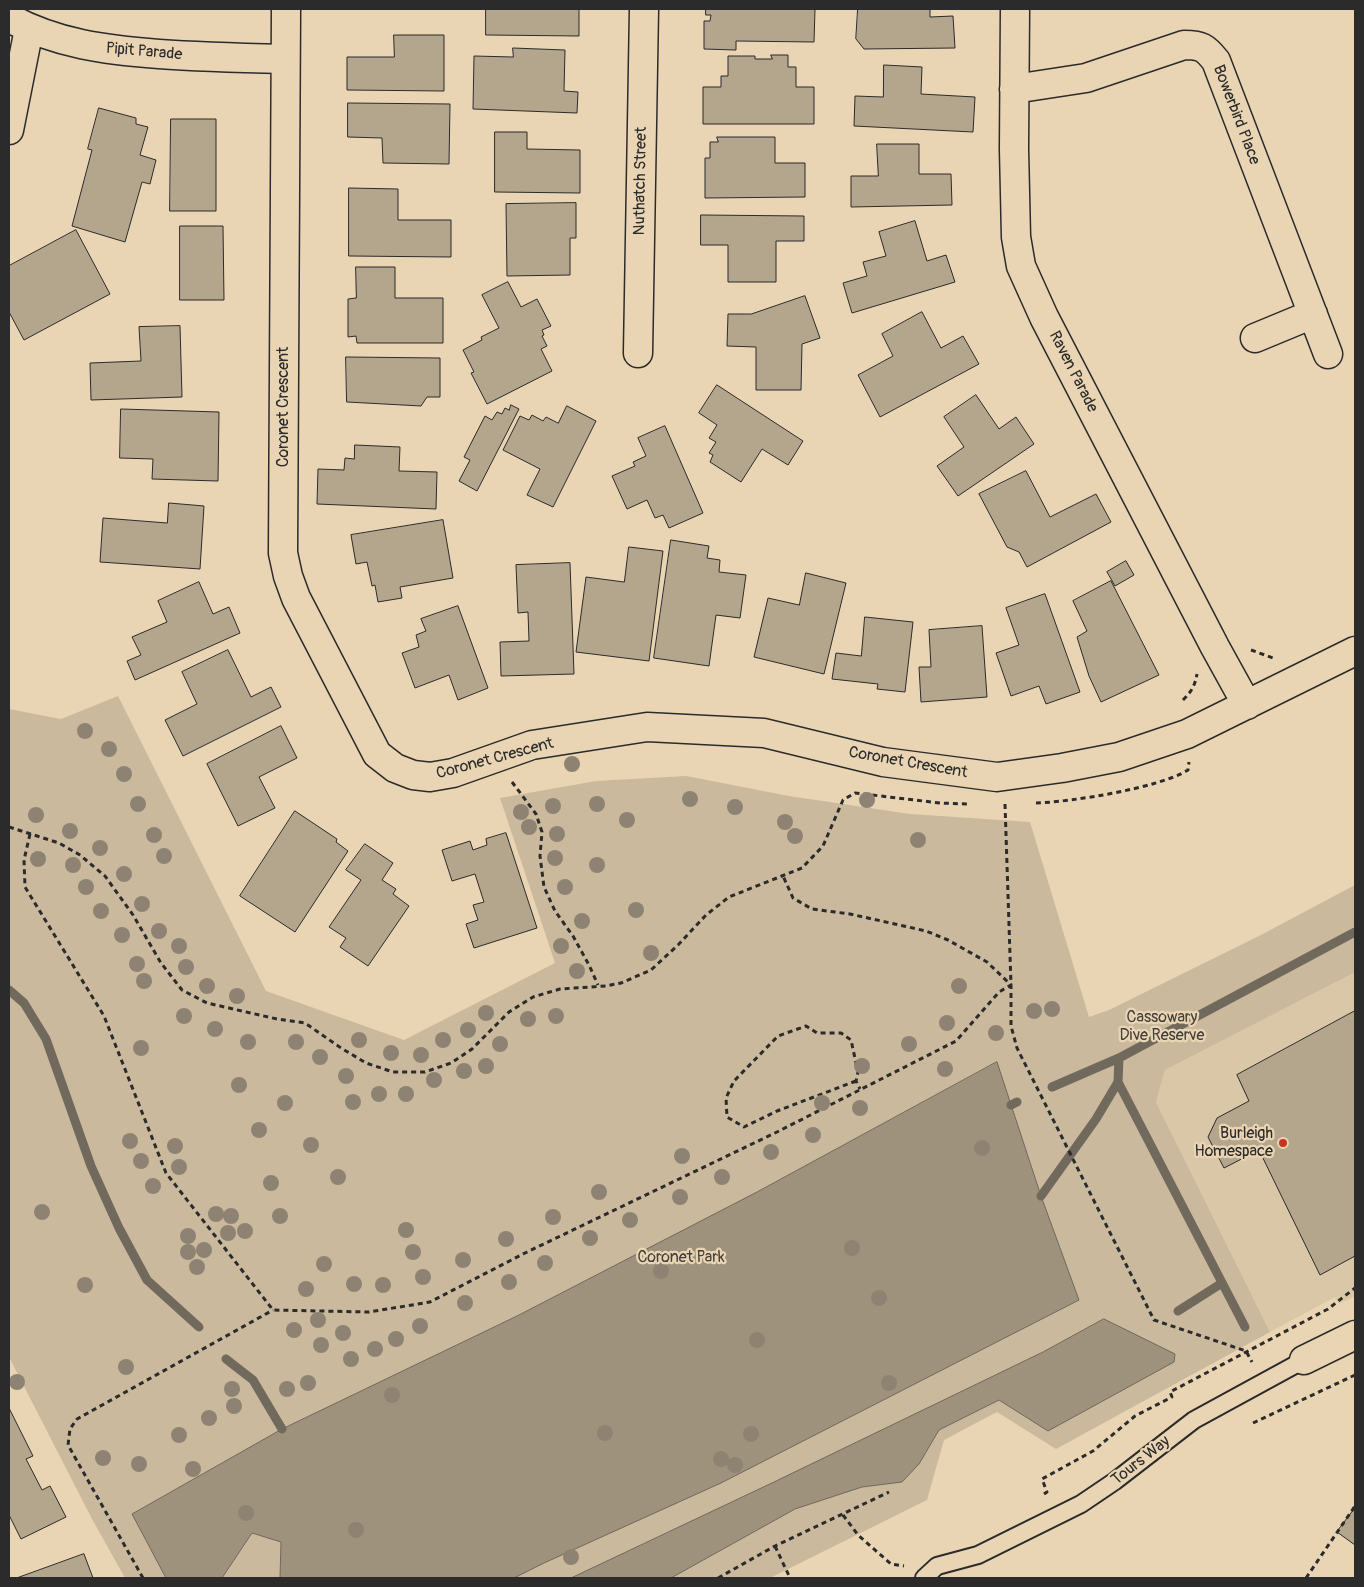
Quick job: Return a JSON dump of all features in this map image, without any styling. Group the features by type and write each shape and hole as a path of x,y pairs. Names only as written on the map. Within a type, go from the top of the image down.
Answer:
{"street":[{"name":"Coronet Crescent","path":"286,9 283,554 296,598 335,676 377,754 395,768 413,775 430,777 453,773 532,745 647,727 764,733 883,762 997,776 1062,768 1119,757 1186,734 1355,651"},
{"name":"Nuthatch Street","path":"638,353 644,9"},
{"name":"Raven Parade","path":"1015,9 1014,203 1016,237 1021,266 1033,296 1214,647 1247,705"},
{"name":"Pipit Parade","path":"19,23 68,41 109,50 200,57 285,59"},
{"path":"9,130 19,23"},
{"name":"Bowerbird Place","path":"1014,89 1086,78 1184,45 1199,45 1208,50 1216,61 1328,354"},
{"path":"1255,338 1314,314"},
{"name":"Tours Way","path":"1304,1360 1355,1335"}],"lane":[{"name":"Tours Way","path":"924,1578 937,1566 978,1555 1081,1504 1115,1482 1194,1420 1304,1360"}],"path":[{"path":"1183,700 1191,693 1196,684 1196,666"},
{"path":"501,756 512,785 536,814 542,832 540,856 544,887 555,911 573,936 598,985"},
{"path":"1031,803 1089,796 1142,786 1188,770 1189,759"},
{"path":"9,827 59,843 80,855 105,876 133,915 161,963 182,990 207,1003 277,1019 305,1022 341,1048 366,1062 393,1072 425,1072 451,1063 472,1049 510,1012 533,997 560,989 598,985 606,986 621,983 651,970 706,915 729,897 802,868 823,846 843,800 855,792 940,803 973,805"},
{"path":"1005,803 1011,985 1010,1026 1017,1048 1154,1320 1246,1351 1262,1382"},
{"path":"997,804 1013,803"},
{"path":"30,834 24,860 25,887 104,1016 166,1173 273,1310"},
{"path":"783,876 793,898 812,909 850,914 926,931 948,940 987,962 1011,985"},
{"path":"143,1578 68,1445 70,1429 77,1419 273,1310 368,1312 430,1302 525,1253 777,1132 956,1041 999,992 1011,985"},
{"path":"856,1081 777,1111 744,1127 727,1117 726,1098 734,1081 778,1036 806,1026 817,1033 841,1032 851,1040 858,1072 856,1081 860,1090"},
{"path":"1039,1497 1047,1492 1042,1479 1093,1451 1135,1416 1172,1397 1170,1392 1328,1309 1355,1288"},
{"path":"1253,1422 1355,1375"},
{"path":"718,1578 775,1546 889,1492"},
{"path":"1306,1578 1355,1506"},
{"path":"843,1515 858,1535 891,1564 906,1567 910,1561"},
{"path":"775,1546 790,1578"}],"shaded area":[{"path":"1355,971 1355,1296 1339,1304 1335,1297 1270,1332 1156,1102 1165,1070"},
{"path":"997,1062 1041,1196 1079,1300 721,1483 514,1578 280,1578 281,1542 252,1533 222,1578 166,1578 132,1514 282,1429 517,1316 757,1192"},
{"path":"1104,1319 1175,1354 1174,1362 1048,1431 999,1400 939,1430 919,1464 902,1482 862,1487 795,1509 671,1578 571,1578 1043,1352"}],"green space":[{"name":"Coronet Park","path":"118,696 266,991 404,1040 555,963 500,798 596,781 686,776 789,796 910,814 1030,822 1089,1017 1109,1010 1261,935 1355,885 1355,972 1165,1070 1156,1102 1270,1332 1056,1449 997,1412 944,1440 927,1500 770,1578 125,1578 92,1519 9,1357 9,709 61,719"}],"building":[{"path":"486,9 579,9 579,36 486,35"},
{"path":"706,9 815,9 814,42 736,41 736,50 704,49 704,21 710,21 711,15 706,15"},
{"path":"858,9 930,9 930,17 953,16 955,48 864,49 856,39"},
{"path":"394,35 444,35 444,91 347,90 347,57 394,57"},
{"path":"513,48 565,50 564,91 578,92 577,113 473,109 474,56 513,57"},
{"path":"771,55 788,55 788,67 796,67 796,87 814,87 814,124 703,124 703,87 721,87 721,76 728,76 728,56 755,56 755,59 772,59"},
{"path":"884,65 922,67 921,94 975,97 973,132 854,126 855,96 883,97"},
{"path":"348,103 450,104 449,164 383,163 382,138 348,137"},
{"path":"99,108 136,118 136,124 148,127 140,155 156,160 150,184 142,182 125,242 72,226 92,150 88,149"},
{"path":"171,119 216,119 216,211 170,211"},
{"path":"495,132 527,132 527,149 580,150 580,193 495,192"},
{"path":"717,137 775,137 775,163 805,163 805,197 705,198 705,158 710,158 710,142 718,142"},
{"path":"877,144 919,144 919,174 951,174 952,205 851,207 851,176 878,176"},
{"path":"349,188 398,189 398,220 451,220 451,257 349,256"},
{"path":"576,203 576,238 570,238 570,275 507,276 506,204"},
{"path":"701,215 804,216 804,241 776,241 776,282 728,282 728,245 701,245"},
{"path":"915,221 927,261 946,255 955,282 852,313 843,283 867,276 863,262 886,256 879,232"},
{"path":"180,226 223,226 224,300 180,300"},
{"path":"76,230 110,294 24,340 9,312 9,266"},
{"path":"356,267 395,267 395,298 443,298 443,343 357,343 356,336 348,337 348,299 356,298"},
{"path":"508,282 521,307 537,299 551,326 542,330 544,335 542,336 547,346 541,349 552,371 487,404 471,373 474,372 463,350 482,340 481,337 499,328 482,295"},
{"path":"805,296 820,338 802,344 801,390 756,390 756,347 727,346 728,314 751,314"},
{"path":"922,312 941,348 963,336 979,364 880,417 858,375 893,356 882,334"},
{"path":"180,326 182,397 91,400 90,363 141,361 139,327"},
{"path":"346,357 440,358 440,397 427,397 421,406 347,402"},
{"path":"717,385 803,441 788,465 762,449 741,482 710,462 713,455 709,453 716,442 709,438 717,425 699,413"},
{"path":"976,395 999,429 1016,417 1034,444 958,496 937,466 964,447 944,417"},
{"path":"511,405 519,409 477,491 459,481 470,460 464,457 485,416 492,420 497,412 502,414 505,408 509,410"},
{"path":"567,406 596,421 553,507 527,495 540,469 503,450 520,416 529,420 532,415 543,421 546,417 558,423"},
{"path":"121,409 219,412 218,481 152,479 153,459 120,458"},
{"path":"665,426 703,513 669,528 663,515 655,518 647,500 627,509 612,476 635,466 633,462 646,456 638,438"},
{"path":"355,445 400,447 399,471 437,472 436,509 317,504 318,469 344,470 345,458 354,459"},
{"path":"1026,471 1050,517 1096,494 1111,522 1027,567 1019,552 1007,547 979,494"},
{"path":"169,503 204,506 200,569 100,562 103,518 167,523"},
{"path":"443,520 453,578 400,587 402,598 378,602 375,585 372,586 367,562 356,564 351,535"},
{"path":"671,540 709,546 707,558 720,560 719,572 746,575 740,618 716,615 709,666 654,658"},
{"path":"629,547 663,551 649,661 576,652 586,577 624,582"},
{"path":"1126,561 1134,575 1115,586 1107,572"},
{"path":"570,563 574,674 501,676 500,642 529,641 528,612 518,613 516,565"},
{"path":"806,573 846,583 824,674 754,657 768,598 799,605"},
{"path":"1111,581 1159,675 1101,702 1089,676 1077,637 1087,631 1073,601"},
{"path":"199,582 213,614 229,607 240,633 135,680 127,661 141,655 132,637 167,622 158,601"},
{"path":"1045,594 1080,692 1046,704 1039,686 1011,696 996,653 1019,645 1006,608"},
{"path":"458,606 488,688 458,700 449,675 415,688 402,653 419,647 416,635 426,631 421,619"},
{"path":"865,617 913,622 905,692 877,689 878,684 832,679 836,653 861,656"},
{"path":"982,626 987,697 921,702 919,667 931,667 929,630"},
{"path":"228,650 251,697 271,687 281,707 183,756 165,720 197,704 182,672"},
{"path":"281,726 297,758 259,777 275,808 238,826 207,764"},
{"path":"295,811 337,839 336,842 348,851 295,932 240,896"},
{"path":"506,833 537,928 474,948 466,924 478,920 473,905 484,902 475,874 452,881 442,850 470,841 473,850 487,845 486,839"},
{"path":"365,844 393,863 382,880 396,889 393,894 409,906 368,966 340,947 346,938 329,927 361,880 346,870"},
{"name":"Burleigh Homespace","path":"1355,1011 1355,1256 1320,1275 1259,1150 1224,1168 1208,1137 1217,1118 1249,1101 1237,1075"},
{"path":"9,1408 33,1456 26,1459 42,1490 50,1486 66,1517 21,1539 9,1515"},
{"path":"1355,1508 1355,1545 1337,1532"},
{"path":"84,1554 93,1578 17,1578"}],"waterway":[{"path":"1245,1327 1118,1082 1119,1058 1355,932"},
{"path":"9,990 24,1003 46,1039 91,1166 119,1228 147,1280 199,1327"},
{"path":"1052,1087 1119,1058"},
{"path":"1041,1196 1096,1119 1118,1082"},
{"path":"1011,1105 1017,1102"},
{"path":"1178,1311 1222,1283"},
{"path":"226,1359 253,1380 282,1429"}],"place":[{"name":"Burleigh Homespace","path":"1283,1143"}],"park label":[{"name":"Cassowary Dive Reserve","path":"1162,1027"}]}
